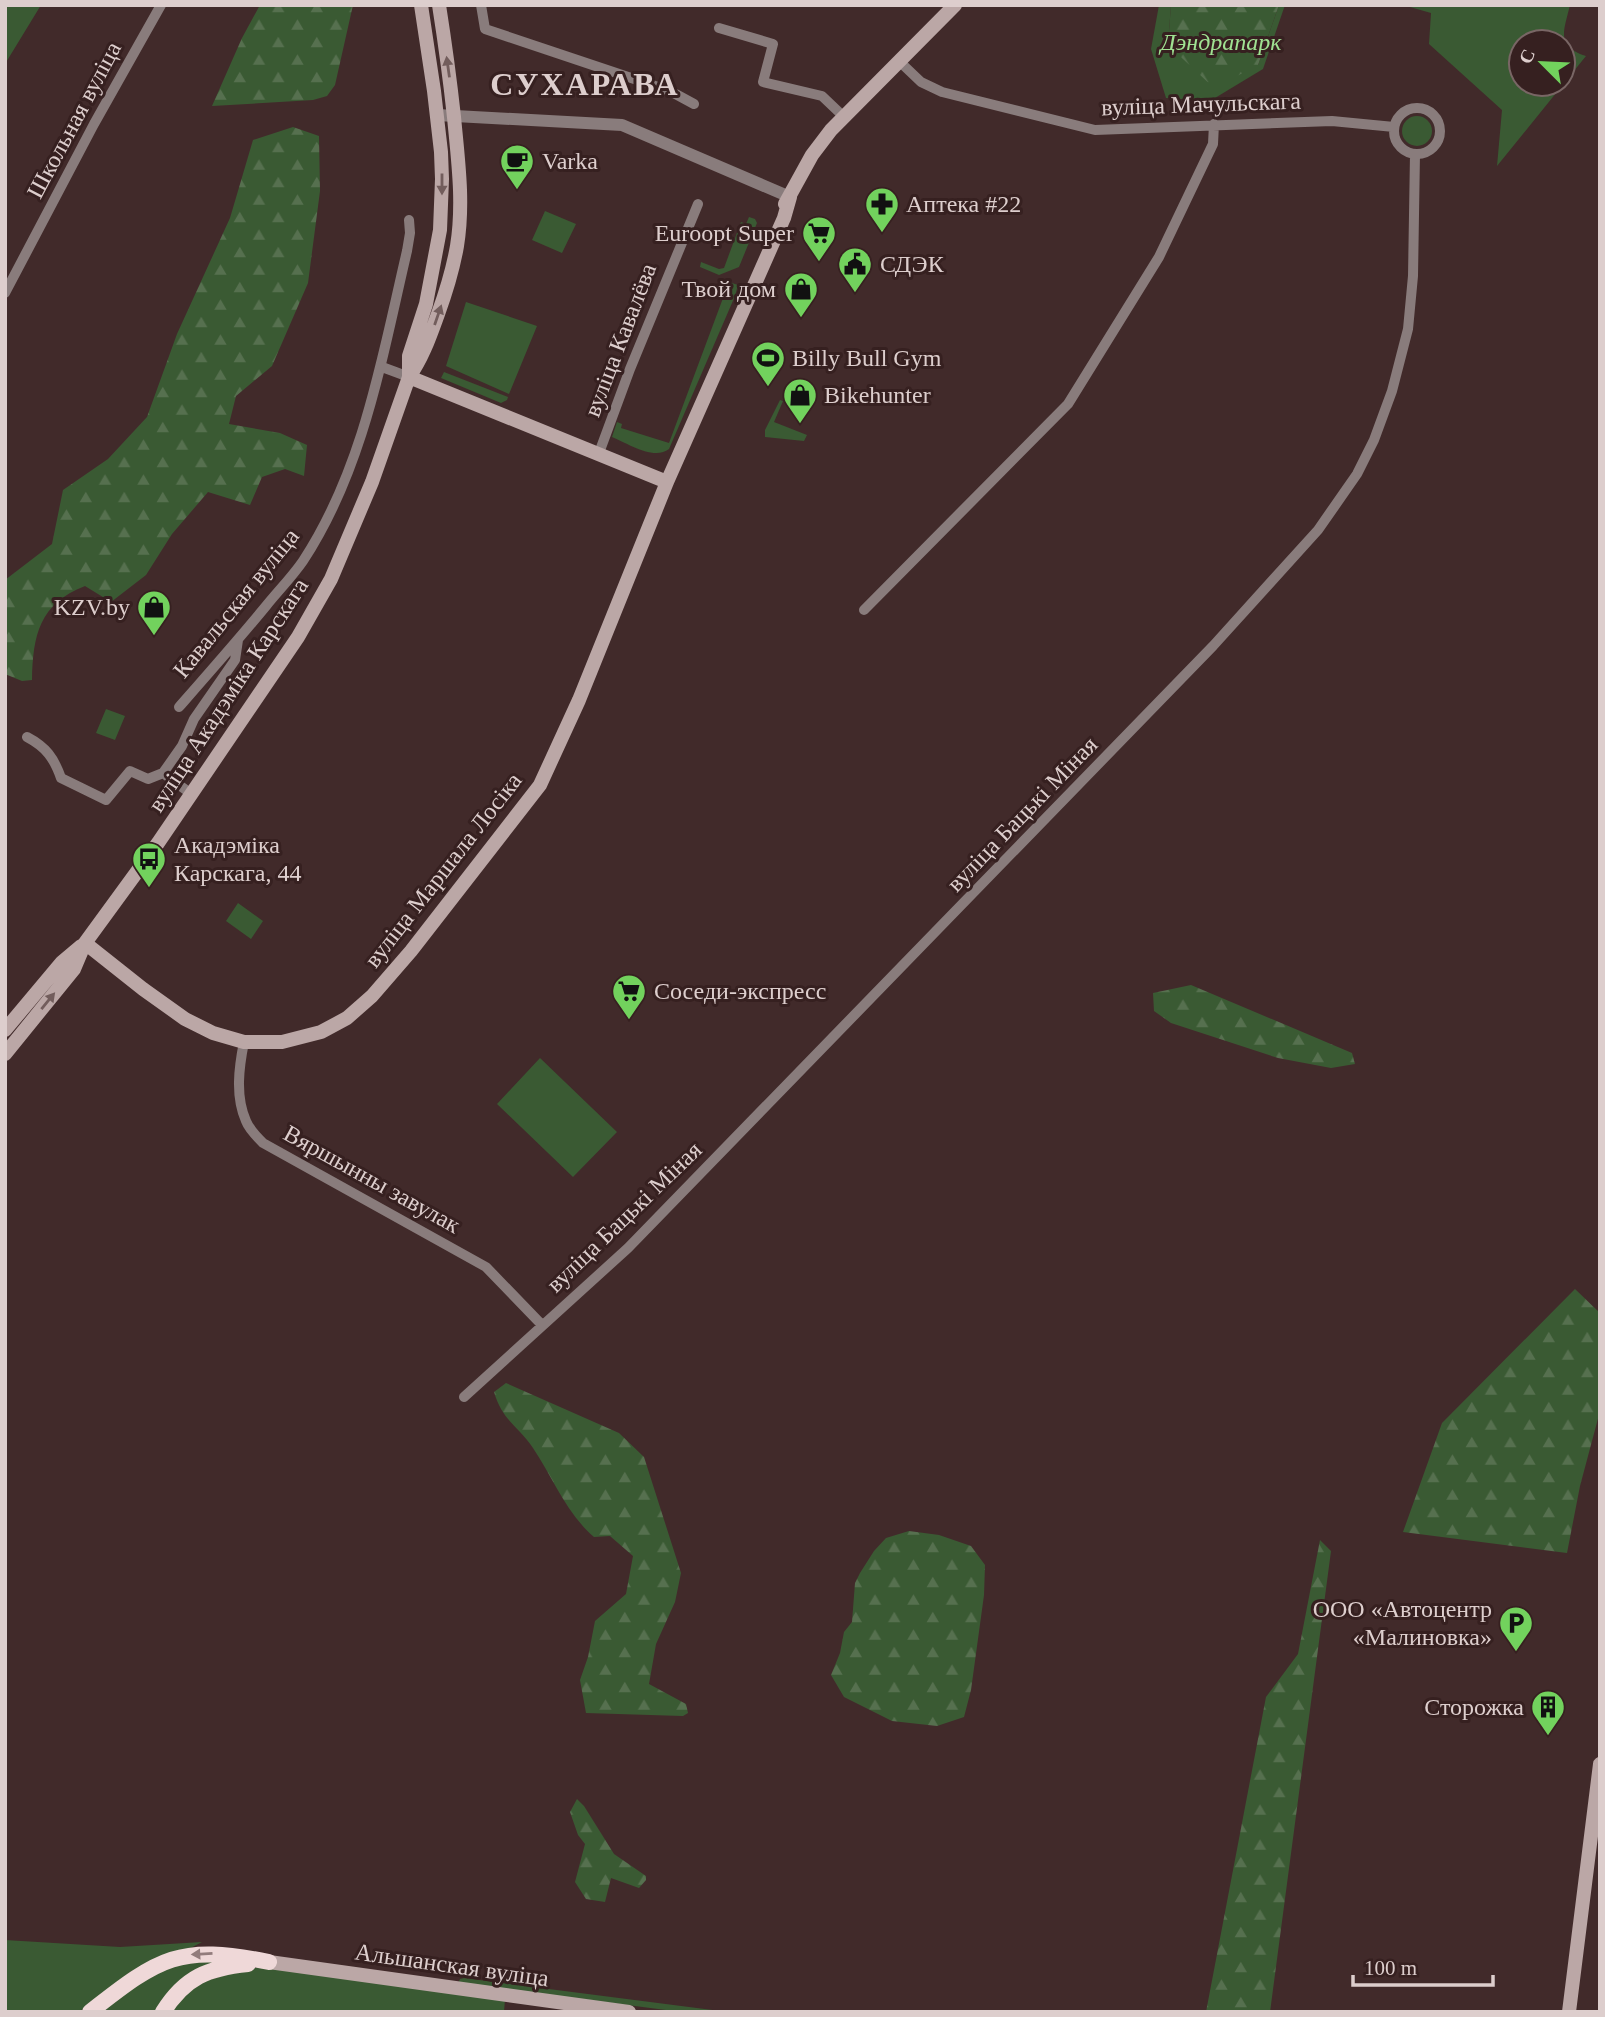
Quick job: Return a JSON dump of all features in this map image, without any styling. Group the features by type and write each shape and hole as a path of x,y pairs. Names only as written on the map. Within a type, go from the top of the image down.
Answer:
{"highway":[{"path":"90,2012 132,1979 156,1965 180,1956 205,1953 236,1955 269,1962"},
{"path":"163,2012 174,1995 193,1979 220,1967 269,1962"}],"main road":[{"name":"вуліца Акадэміка Карскага","path":"409,377 409,356 426,304 440,230 442,179 437,116 421,5"},
{"name":"вуліца Акадэміка Карскага","path":"85,943 158,843 276,671 331,579 372,482 409,377 426,347 444,296 457,246 460,207 454,116 439,5"},
{"name":"вуліца Маршала Лосіка","path":"85,943 185,1019 213,1033 244,1042 268,1044 298,1039 331,1027 360,1008 411,951 540,785 574,712 778,215 812,155 843,117 955,5"},
{"path":"409,377 667,482"},
{"path":"5,1030 62,962 85,943"},
{"path":"5,1054 74,969 85,943"},
{"path":"1569,2012 1600,1764"},
{"name":"Альшанская вуліца","path":"269,1962 531,2006 629,2012"}],"street":[{"name":"Школьная вуліца","path":"5,293 94,124 162,5"},
{"path":"481,5 485,29 670,91 694,103"},
{"path":"719,28 773,44 763,82 822,96 843,117"},
{"name":"вуліца Мачульскага","path":"899,61 921,82 942,92 1096,130 1332,121 1394,127"},
{"path":"1414,107 1432,113 1441,130 1439,140 1433,148 1415,154 1401,148 1396,142 1394,127 1397,118 1414,107"},
{"path":"437,116 622,125 790,197"},
{"path":"864,610 1068,404 1160,257 1213,144 1214,124"},
{"name":"вуліца Бацькі Міная","path":"464,1396 628,1248 1213,646 1318,530 1357,474 1374,440 1392,391 1408,329 1413,276 1415,154"},
{"name":"вуліца Кавалёва","path":"599,453 640,344 698,204"},
{"name":"Кавальская вуліца","path":"179,707 302,563 348,473 382,367 407,251 409,220"},
{"path":"382,367 409,377"},
{"path":"27,737 55,759 61,778 106,800 130,771 148,779 163,773 183,746 194,719 235,660 238,639"},
{"path":"163,773 190,793"},
{"name":"Вяршынны завулак","path":"244,1042 239,1100 246,1123 263,1143 486,1267 542,1325"}],"green space":[{"path":"5,5 41,5 5,64"},
{"path":"260,5 353,5 335,85 327,96 313,100 212,106"},
{"path":"1159,5 1171,5 1168,45 1258,65 1279,5 1285,5 1263,69 1210,101 1166,98 1151,49"},
{"name":"Дэндрапарк","path":"1171,5 1279,5 1258,65 1214,88 1168,45"},
{"path":"1403,5 1570,5 1564,28 1507,28 1507,98 1552,98 1497,166 1502,110 1429,44 1431,13"},
{"path":"1577,52 1586,56 1577,67"},
{"path":"1417,116 1428,120 1432,131 1428,142 1417,146 1406,142 1402,131 1406,120"},
{"path":"293,127 319,136 320,191 308,283 272,366 236,396 229,424 280,433 307,445 304,476 285,469 262,477 250,505 208,492 172,534 146,575 111,602 85,586 57,602 48,612 37,635 32,680 22,681 5,674 5,580 52,544 63,490 108,459 147,417 177,334 230,218 253,140"},
{"path":"545,211 576,224 562,253 532,240"},
{"path":"749,217 757,223 739,267 719,275 700,267 701,262 719,269 724,268 741,222 746,224"},
{"path":"729,282 738,285 735,296 669,449 656,453 648,452 612,437 617,422 622,424 621,428 669,443"},
{"path":"466,302 537,326 509,394 446,366"},
{"path":"444,372 508,397 507,400 501,403 441,378"},
{"path":"780,400 783,401 774,422 807,435 804,441 765,437 765,430"},
{"path":"106,709 125,716 115,740 96,733"},
{"path":"238,903 263,921 251,939 226,921"},
{"path":"1191,985 1352,1053 1355,1064 1331,1068 1278,1058 1171,1023 1154,1011 1153,993"},
{"path":"540,1058 617,1132 573,1177 497,1104"},
{"path":"1575,1289 1600,1313 1600,1411 1580,1486 1567,1553 1403,1532 1442,1423"},
{"path":"506,1383 619,1433 644,1457 681,1573 675,1602 656,1644 649,1684 686,1704 688,1713 683,1716 586,1713 580,1680 595,1621 626,1594 633,1556 610,1536 594,1537 576,1518 533,1448 502,1410 494,1392"},
{"path":"909,1531 939,1535 971,1546 985,1565 984,1595 971,1690 964,1717 937,1726 892,1721 844,1697 831,1675 840,1653 844,1632 852,1622 855,1583 860,1573 886,1538"},
{"path":"1320,1540 1331,1551 1270,2012 1206,2012 1266,1697 1298,1654"},
{"path":"577,1799 614,1854 646,1876 639,1888 611,1878 605,1902 586,1899 575,1882 585,1844 578,1835 570,1812"},
{"path":"5,1940 120,1947 202,1942 130,1972 79,2012 5,2012"},
{"path":"219,1959 158,2012 99,2012 137,1982 168,1966"},
{"path":"262,1967 505,1999 504,2012 169,2012 195,1984"},
{"path":"464,1978 728,2012 681,2012 458,1983"}],"place":[{"name":"Varka","path":"517,191"},
{"name":"Аптека #22","path":"882,234"},
{"name":"Euroopt Super","path":"819,263"},
{"name":"СДЭК","path":"855,294"},
{"name":"Твой дом","path":"801,319"},
{"name":"Billy Bull Gym","path":"768,388"},
{"name":"Bikehunter","path":"800,425"},
{"name":"KZV.by","path":"154,637"},
{"name":"Акадэміка Карскага, 44","path":"149,889"},
{"name":"Соседи-экспресс","path":"629,1021"},
{"name":"ООО «Автоцентр «Малиновка»","path":"1516,1653"},
{"name":"Сторожка","path":"1548,1737"}],"district":[{"name":"СУХАРАВА","path":"585,84"}]}
